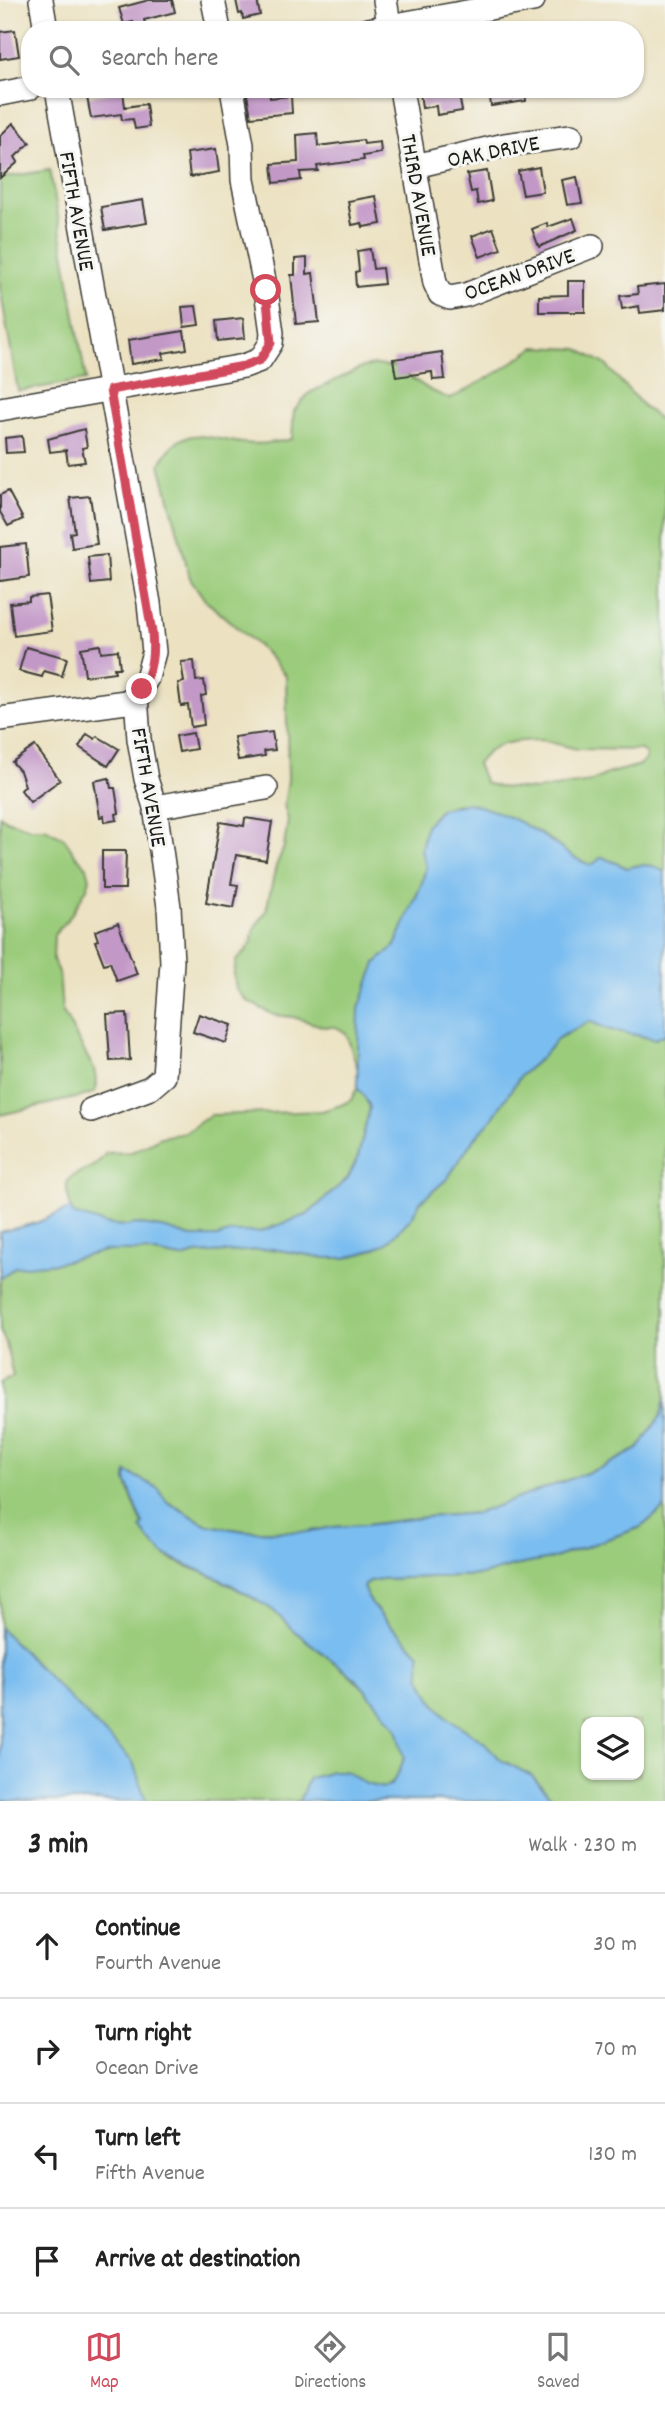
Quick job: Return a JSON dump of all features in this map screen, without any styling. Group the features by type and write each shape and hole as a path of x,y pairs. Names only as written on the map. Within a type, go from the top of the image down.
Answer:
{"street":[{"path":"41,0 44,21"},
{"path":"213,0 217,21"},
{"path":"384,21 385,0"},
{"path":"420,21 533,0"},
{"path":"0,94 21,90"},
{"name":"FIFTH AVENUE","path":"59,98 152,632 151,667 136,696 139,739 146,779 155,807 169,907 172,962 163,1076 150,1088 91,1111"},
{"path":"0,409 244,366 260,360 267,351 271,343 270,319 243,180 242,145 234,98"},
{"name":"THIRD AVENUE","path":"403,98 435,283 440,294 445,297"},
{"name":"OAK DRIVE","path":"415,166 505,145 571,136"},
{"name":"OCEAN DRIVE","path":"445,297 466,295 592,246"},
{"path":"0,719 126,702 136,696"},
{"path":"155,807 266,788"}],"green space":[{"path":"50,170 86,380 18,391 0,288 0,178"},
{"path":"535,347 578,349 605,364 645,408 665,423 665,872 653,866 627,868 612,861 592,865 579,862 548,838 509,817 458,804 441,809 426,825 421,850 426,866 422,883 395,946 376,963 360,1008 359,1073 346,1033 336,1027 274,1015 247,1001 236,989 236,961 250,946 254,929 266,911 276,866 284,847 288,820 284,805 288,780 286,676 264,651 205,600 190,578 160,464 177,442 195,436 255,444 292,439 294,411 309,393 363,367 395,367 430,390 450,399 500,371","holes":["541,740 577,749 641,750 646,755 645,761 637,766 590,782 535,790 498,787 485,783 477,764 491,750 505,743"]},
{"path":"0,815 6,820 30,828 45,828 64,838 87,867 90,879 87,888 71,915 54,935 53,960 59,972 62,1010 94,1069 97,1085 95,1092 84,1096 0,1115"},
{"path":"590,1021 607,1029 655,1039 665,1034 665,1398 661,1415 638,1449 603,1467 478,1513 307,1532 245,1531 208,1525 166,1501 158,1488 127,1473 126,1480 141,1520 152,1540 165,1555 225,1582 270,1608 345,1671 382,1708 396,1727 403,1746 402,1764 395,1779 383,1788 326,1774 309,1778 299,1801 0,1801 0,1383 13,1377 6,1343 0,1331 0,1279 15,1266 57,1263 104,1251 145,1251 181,1258 196,1254 272,1249 326,1258 346,1258 387,1243 412,1217 420,1202 447,1179 472,1141 491,1121 521,1075 542,1057 558,1038"},
{"path":"357,1088 370,1107 358,1157 348,1178 307,1215 259,1232 191,1237 137,1224 105,1224 72,1214 67,1181 96,1164 106,1153 132,1152 161,1137 184,1133 211,1115 322,1111 351,1100"},
{"path":"665,1507 665,1801 554,1801 532,1776 501,1760 485,1743 448,1718 431,1699 420,1676 420,1654 379,1613 363,1586 370,1581 381,1579 482,1575 551,1559 641,1527"}],"water":[{"path":"468,803 490,809 520,823 586,863 592,865 602,857 627,868 653,866 665,872 665,1034 655,1039 607,1029 590,1021 558,1038 542,1057 521,1075 491,1121 472,1141 447,1179 420,1202 412,1217 387,1243 366,1252 346,1258 326,1258 272,1249 196,1254 181,1258 145,1251 105,1251 57,1263 15,1267 0,1279 0,1232 36,1223 71,1208 73,1214 105,1224 137,1224 191,1237 217,1237 232,1232 259,1232 307,1215 348,1178 358,1157 370,1107 357,1088 359,1008 376,963 395,946 422,883 426,866 421,850 426,825 441,809"},
{"path":"665,1398 665,1507 641,1527 551,1559 482,1575 381,1579 370,1581 363,1587 379,1614 420,1654 420,1676 431,1699 448,1718 485,1743 501,1760 532,1776 554,1801 299,1801 309,1778 330,1771 345,1771 366,1784 383,1788 391,1785 404,1758 397,1728 356,1679 292,1629 273,1610 230,1584 165,1555 141,1528 143,1524 126,1480 127,1472 158,1488 166,1501 207,1525 245,1531 307,1532 478,1513 603,1467 638,1449 661,1415"},
{"path":"0,1628 133,1762 146,1801 0,1801"}],"building":[{"path":"149,0 172,0 175,12 144,21 123,21 119,8"},
{"path":"236,0 257,0 260,15 243,19"},
{"path":"15,30 19,56 0,59 0,32"},
{"path":"87,98 124,98 125,107 146,104 149,127 135,129 133,119 122,120 121,114 91,118"},
{"path":"248,98 291,98 292,113 251,117"},
{"path":"421,98 460,98 462,111 437,115 436,106 422,108"},
{"path":"490,98 526,98 526,101 491,106"},
{"path":"13,123 30,143 15,157 18,162 0,178 0,136"},
{"path":"317,133 318,146 363,140 364,144 380,142 381,153 363,156 364,160 317,166 318,171 300,172 301,180 274,183 272,164 298,162 297,135"},
{"path":"216,149 219,172 190,177 187,153"},
{"path":"539,167 543,192 523,195 518,171"},
{"path":"487,171 492,201 478,204 476,191 471,192 467,174"},
{"path":"577,177 582,203 567,205 562,180"},
{"path":"376,196 381,224 363,227 362,223 352,225 348,201"},
{"path":"143,200 147,223 105,230 101,207"},
{"path":"573,218 577,230 539,247 532,229 547,223 548,227"},
{"path":"493,228 501,249 480,257 472,236"},
{"path":"370,249 373,269 382,268 384,284 356,287 355,272 359,271 357,251"},
{"path":"307,258 307,274 313,273 319,322 296,324 291,275 295,275 295,259"},
{"path":"568,281 585,281 585,312 539,312 539,296 568,295"},
{"path":"665,284 665,310 640,313 639,306 622,309 620,296 638,294 637,287"},
{"path":"196,306 199,325 184,327 182,307"},
{"path":"243,318 245,338 218,341 216,321"},
{"path":"184,331 187,349 163,353 164,359 131,364 128,340"},
{"path":"442,352 445,379 433,380 432,372 396,377 393,359"},
{"path":"84,429 87,447 82,448 85,462 68,464 66,450 50,452 48,439"},
{"path":"22,436 24,452 6,453 5,438"},
{"path":"8,491 23,519 8,526 0,512 0,495"},
{"path":"90,496 97,544 72,548 70,533 75,532 70,498"},
{"path":"26,544 29,577 0,581 0,547"},
{"path":"107,555 109,582 91,584 88,557"},
{"path":"47,595 52,631 14,636 10,603"},
{"path":"100,645 101,652 118,650 120,668 114,668 115,672 85,676 81,648"},
{"path":"26,647 67,658 62,676 44,671 42,677 19,671"},
{"path":"194,661 196,681 204,680 206,695 201,696 204,725 191,727 188,705 181,706 178,683 184,682 181,662"},
{"path":"272,732 275,750 264,751 265,756 238,760 234,737"},
{"path":"193,733 196,749 179,752 176,736"},
{"path":"87,734 95,739 97,736 119,749 108,766 79,747"},
{"path":"35,746 60,780 30,802 21,790 25,786 20,771 12,762"},
{"path":"109,778 111,788 115,788 119,813 116,814 117,820 105,822 104,816 100,817 94,781"},
{"path":"245,818 272,822 266,860 236,855 231,884 238,885 234,908 206,903 220,822 244,826"},
{"path":"102,851 126,851 125,889 102,889"},
{"path":"118,923 137,974 117,981 110,962 104,964 95,941 98,940 95,931"},
{"path":"127,1013 130,1060 110,1061 107,1014"},
{"path":"199,1014 232,1025 226,1043 193,1032"}],"route":[{"path":"142,689 151,667 153,652 149,603 110,390 244,366 260,360 271,343 272,333 266,290"}]}
